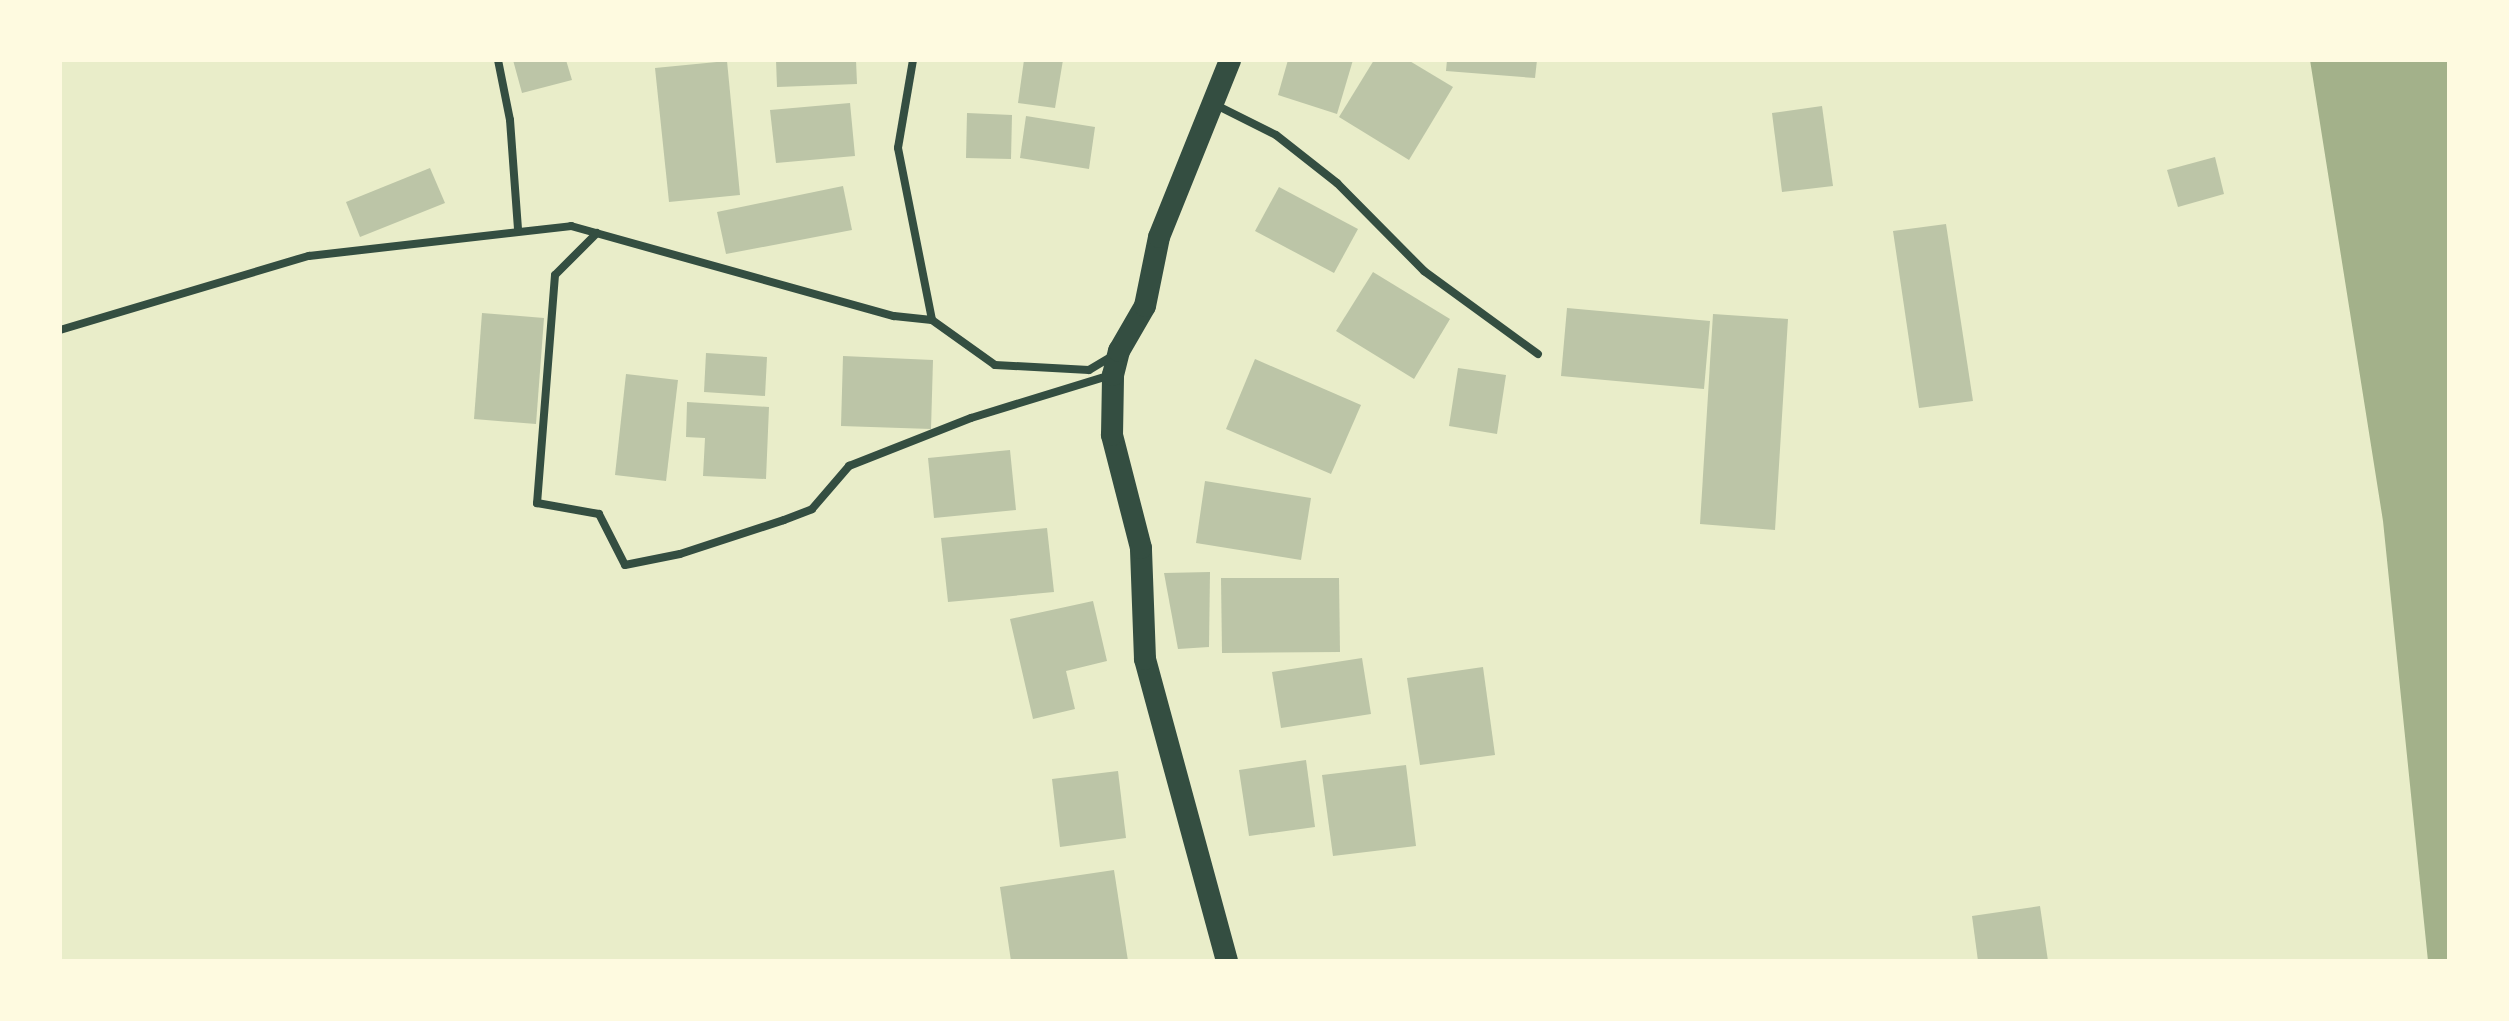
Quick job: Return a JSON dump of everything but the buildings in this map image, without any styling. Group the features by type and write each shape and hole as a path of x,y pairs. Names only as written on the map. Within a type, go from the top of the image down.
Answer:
{"highway":[{"path":"1227,961 1145,659 1141,548 1112,435 1113,375 1119,351 1145,306 1159,237 1230,60"}],"street":[{"path":"498,60 510,120 518,230"},
{"path":"913,60 898,148 932,320"},
{"path":"1211,103 1276,135 1372,216 1424,271 1538,354"},
{"path":"60,330 309,256 571,226 894,316 932,320 995,365 1089,370 1119,351"},
{"path":"597,233 555,275 537,503 599,514 625,565 784,520 812,509 849,466 971,418 1113,375"}],"shaded area":[{"path":"2310,60 2449,60 2449,961 2428,961 2383,521"}]}
